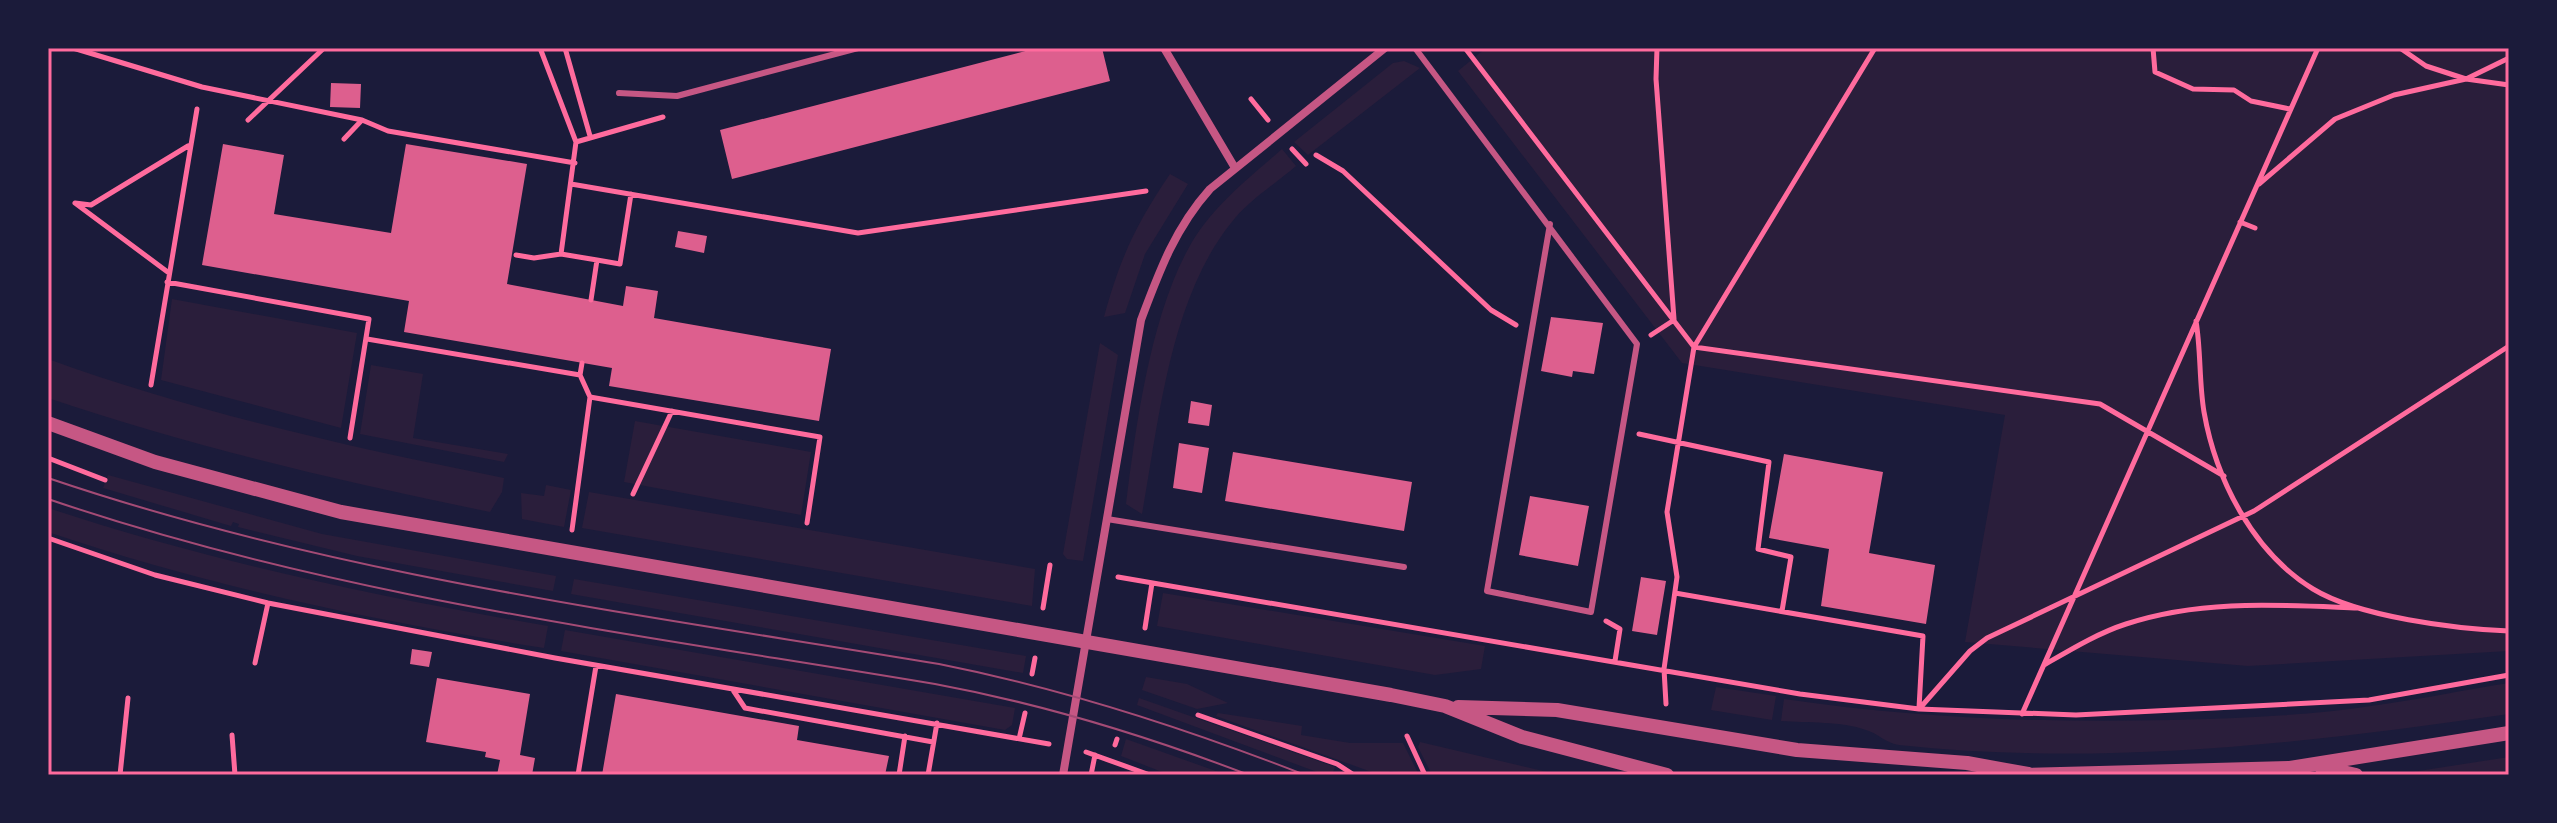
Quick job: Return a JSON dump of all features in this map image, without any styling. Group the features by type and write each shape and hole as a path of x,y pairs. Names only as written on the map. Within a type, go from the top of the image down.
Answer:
{"street":[{"path":"1164,48 1235,168"},
{"path":"1063,775 1141,320 1178,230 1210,189 1385,48"},
{"path":"48,423 155,462 341,512 1445,706 1557,710 1797,750 1967,763 2027,775 2227,772 2306,766 2509,733"},
{"path":"1445,706 1522,737 1667,775"},
{"path":"2306,766 2356,775"}],"lane":[{"path":"619,93 670,97 858,48"},
{"path":"1415,48 1550,224 1637,344 1591,612 1487,591 1550,224"},
{"path":"1107,519 1404,567"}],"path":[{"path":"73,48 202,87 362,120 388,131 575,163"},
{"path":"313,48 313,59"},
{"path":"248,120 324,48"},
{"path":"540,48 576,142 561,254"},
{"path":"565,48 590,136"},
{"path":"1465,48 1694,347 2100,404 2224,476"},
{"path":"1657,48 1656,79 1674,320"},
{"path":"1666,705 1664,669 1677,577 1667,512 1694,347 1875,48"},
{"path":"2153,48 2155,72 2193,89 2234,90 2251,101 2290,109"},
{"path":"2022,714 2318,48"},
{"path":"2400,48 2426,66 2466,79 2509,85"},
{"path":"2255,187 2335,119 2394,95 2466,79 2509,58"},
{"path":"576,142 671,115 670,97"},
{"path":"151,385 197,109"},
{"path":"344,139 362,120"},
{"path":"169,273 75,203 91,205 189,146"},
{"path":"1316,155 1343,171 1491,310 1531,335"},
{"path":"571,184 858,233 1146,191"},
{"path":"516,255 534,258 561,254 620,264 631,194"},
{"path":"2240,222 2255,228"},
{"path":"591,300 597,260"},
{"path":"167,282 369,319 350,438"},
{"path":"2196,321 2204,412 2234,505 2267,548 2313,589 2363,609"},
{"path":"367,339 580,375"},
{"path":"1919,709 1970,651 1987,638 2243,517 2509,346"},
{"path":"571,531 590,397 580,375 582,363"},
{"path":"590,397 820,437 807,523"},
{"path":"633,494 672,411"},
{"path":"1622,431 1769,462 1758,549 1791,557 1782,611"},
{"path":"48,458 105,480"},
{"path":"48,538 155,575 268,603 596,666 1054,745"},
{"path":"1043,608 1050,565"},
{"path":"1113,576 1800,694 1919,709 2076,715 2369,700 2509,675"},
{"path":"1145,628 1152,583"},
{"path":"1675,593 1923,636 1919,709"},
{"path":"255,663 268,603"},
{"path":"2043,666 2126,624 2183,610 2246,604 2363,609 2464,630 2509,631"},
{"path":"1591,612 1620,629 1615,661"},
{"path":"1032,674 1035,658"},
{"path":"578,775 596,666"},
{"path":"732,689 745,708 933,742"},
{"path":"120,775 128,698"},
{"path":"1019,739 1025,713"},
{"path":"1198,715 1337,764 1354,775"},
{"path":"928,775 937,723"},
{"path":"232,735 235,775"},
{"path":"899,775 905,736"},
{"path":"1407,736 1425,775"},
{"path":"1082,751 1150,775"},
{"path":"1091,775 1095,755"}],"shaded area":[{"path":"1486,48 2509,48 2509,651 2248,666 1965,642 2005,415 1682,363 1458,71"},
{"path":"1404,61 1420,68 1308,155 1294,142 1393,63"},
{"path":"1282,149 1296,166 1231,223 1210,253 1194,287 1170,362 1142,514 1126,504 1140,404 1166,301 1178,270 1201,229 1233,192"},
{"path":"1170,174 1188,184 1145,254 1125,313 1104,317 1130,242"},
{"path":"172,299 357,333 341,428 161,380"},
{"path":"1100,343 1118,355 1083,561 1067,559 1063,554"},
{"path":"48,359 160,396 274,427 504,478 502,492 490,512 322,475 102,416 48,398"},
{"path":"371,365 423,374 413,438 508,454 504,462 360,434"},
{"path":"635,421 811,452 801,515 624,482"},
{"path":"108,475 322,534 556,576 553,591 357,556 238,527 239,524 233,522 231,526 103,488"},
{"path":"546,485 571,490 564,527 522,519 521,493 544,496"},
{"path":"589,492 1035,569 1032,606 582,528"},
{"path":"48,508 171,545 296,576 548,626 544,648 356,614 170,570 48,532"},
{"path":"574,579 1026,656 1023,673 571,594"},
{"path":"1163,593 1485,646 1481,669 1435,675 1157,626"},
{"path":"565,630 1015,708 1012,725 1005,730 561,651"},
{"path":"1146,677 1187,684 1228,703 1197,709 1142,690"},
{"path":"2509,683 2509,714 2357,734 2205,749 2052,754 1975,751 1899,745 1870,731 1846,725 1781,721 1784,699 1881,711 1978,718 2172,720 2321,712"},
{"path":"1716,687 1776,696 1772,720 1711,710"},
{"path":"1139,698 1335,767 1332,775 1137,705"},
{"path":"1218,713 1302,726 1301,735 1350,743 1403,743 1419,775 1390,771 1388,775 1380,775 1216,716"},
{"path":"1126,739 1227,775 1170,775 1121,756"},
{"path":"1420,742 1560,775 1432,775 1418,747"},
{"path":"2509,757 2509,775 2399,774"}],"building":[{"path":"1037,48 1102,48 1110,81 732,179 720,130"},
{"path":"331,83 361,84 360,108 330,107"},
{"path":"223,144 284,155 274,214 391,233 406,144 527,164 507,284 623,306 626,286 658,291 654,318 831,349 819,421 609,386 612,368 404,332 409,301 202,265"},
{"path":"678,231 707,236 704,253 675,247"},
{"path":"1551,317 1603,323 1594,374 1573,371 1572,377 1541,371"},
{"path":"1191,401 1212,405 1209,426 1188,423"},
{"path":"1179,443 1209,448 1202,493 1173,488"},
{"path":"1233,452 1412,482 1404,531 1225,501"},
{"path":"1784,454 1883,472 1869,553 1935,565 1926,624 1821,606 1829,549 1769,538"},
{"path":"1530,496 1589,506 1578,566 1519,555"},
{"path":"1641,577 1666,581 1657,635 1632,631"},
{"path":"412,649 432,652 429,667 410,664"},
{"path":"437,678 530,694 520,755 535,758 532,775 497,775 500,760 485,757 486,752 426,742"},
{"path":"616,694 799,726 797,740 889,756 885,775 602,775"}],"tram line":[{"path":"48,478 157,512 377,567 601,609 986,674 1124,711 1305,775"},
{"path":"48,499 156,533 376,587 487,610 935,684 1015,701 1133,734 1249,775"}]}
